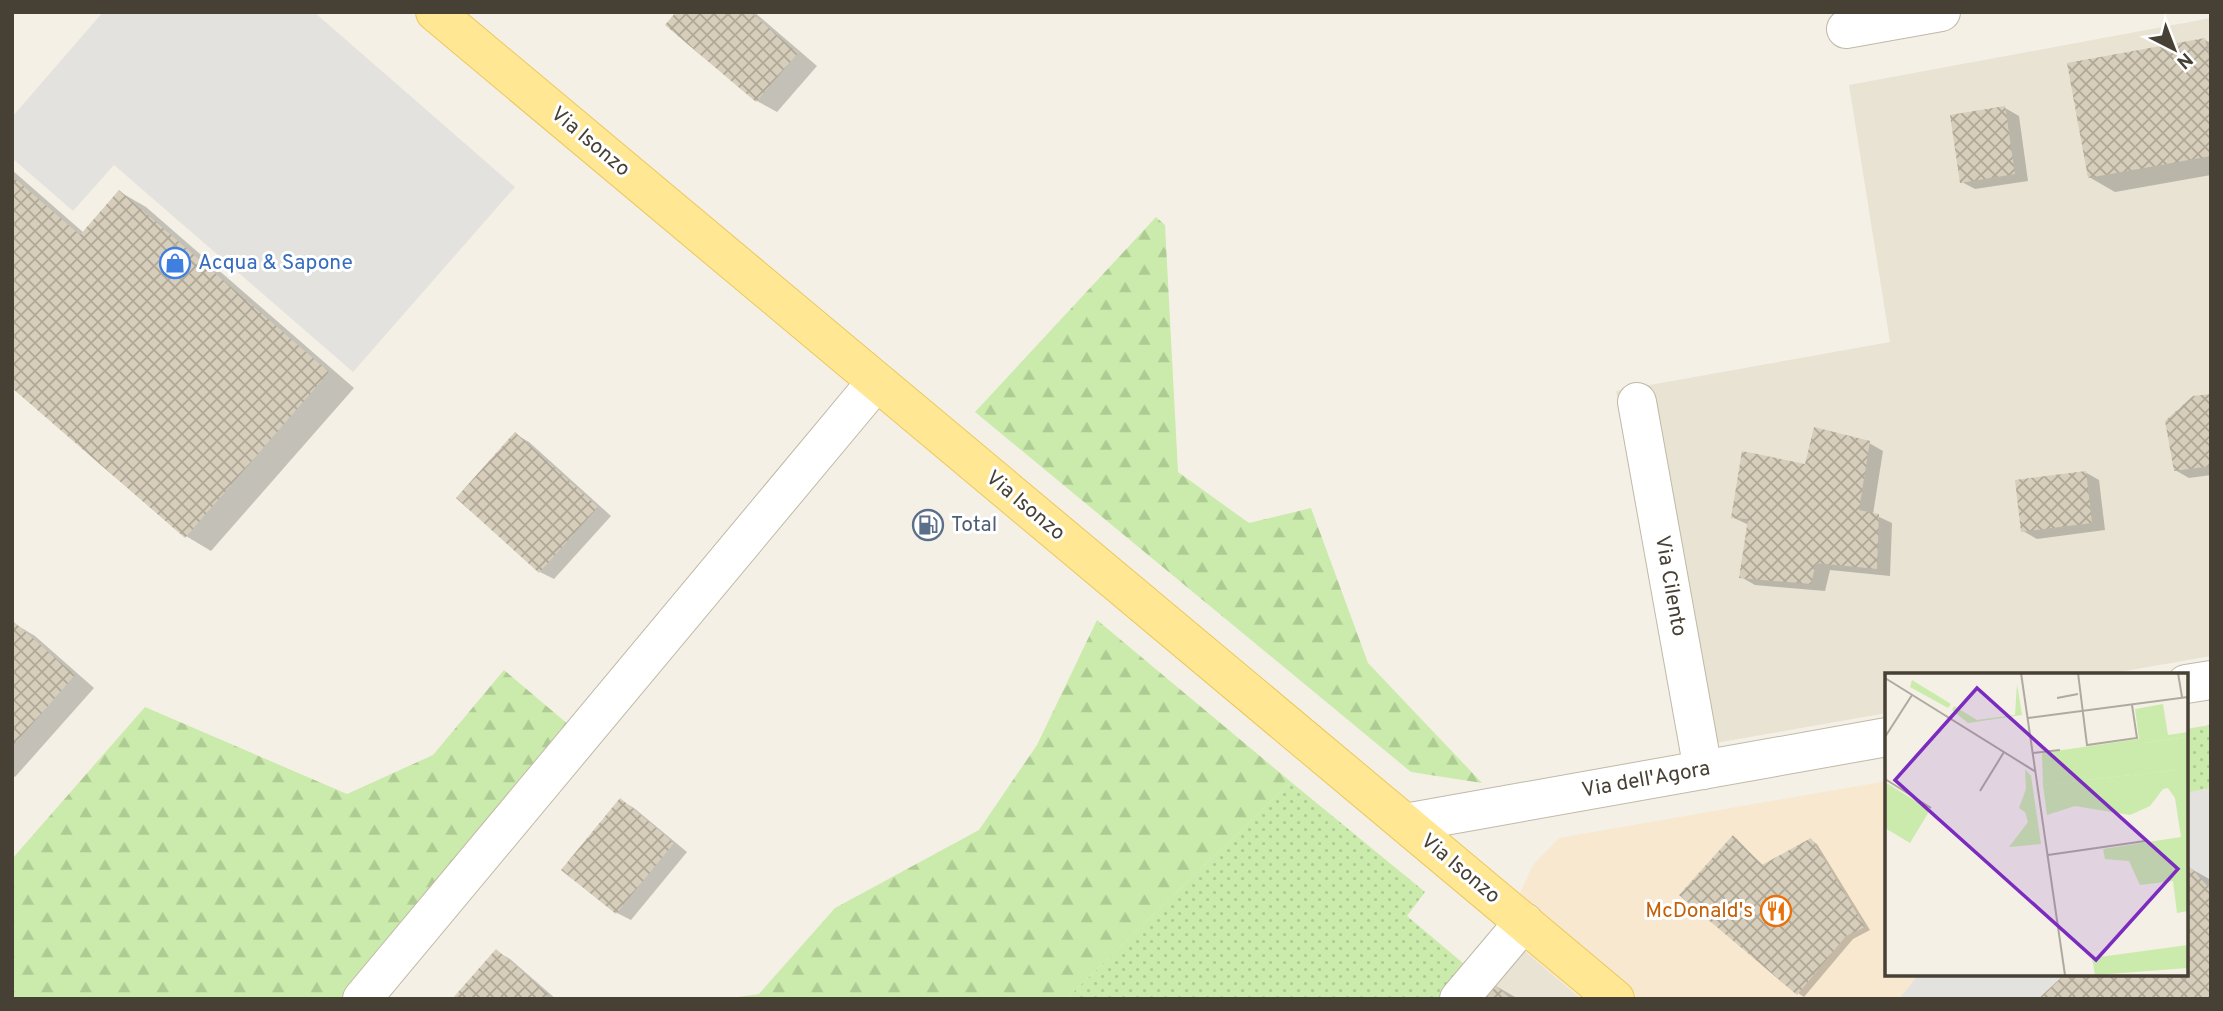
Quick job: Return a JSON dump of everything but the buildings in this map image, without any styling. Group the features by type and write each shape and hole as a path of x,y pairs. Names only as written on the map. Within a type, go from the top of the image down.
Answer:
{"main road":[{"name":"Via Isonzo","path":"435,12 1615,999"}],"street":[{"path":"1846,29 1941,12"},
{"path":"362,999 876,382"},
{"name":"Via Cilento","path":"1637,402 1703,770"},
{"path":"2188,684 2211,680"},
{"name":"Via dell'Agora","path":"1405,823 1885,737"},
{"path":"1459,999 1524,922"}],"shaded area":[{"path":"103,12 314,12 515,187 353,372 114,165 73,211 12,158 12,117"},
{"path":"2211,18 2211,656 2113,673 1885,673 1885,713 1681,749 1616,391 1890,342 1849,85"},
{"path":"2211,725 2211,999 1581,999 1502,932 1533,865 1559,838 1885,781 1885,976 2188,976 2188,729"},
{"path":"2211,788 2211,890 2188,865 2188,793"},
{"path":"1502,932 1581,999 1446,999"},
{"path":"1917,976 2063,976 2038,999 1899,999"}],"green space":[{"path":"1156,217 1165,225 1178,472 1249,523 1311,508 1368,663 1482,783 1411,772 975,412"},
{"path":"1097,620 1291,782 1066,999 724,999 759,994 835,908 979,830 1037,745"},
{"path":"504,670 569,725 344,999 12,999 12,859 145,707 347,794 433,755"},
{"path":"2211,725 2211,788 2188,793 2188,729"},
{"path":"1291,782 1425,892 1407,916 1470,969 1446,999 1066,999"}],"place":[{"name":"Acqua & Sapone","path":"175,263"},
{"name":"Total","path":"928,525"},
{"name":"McDonald's","path":"1776,911"}]}
